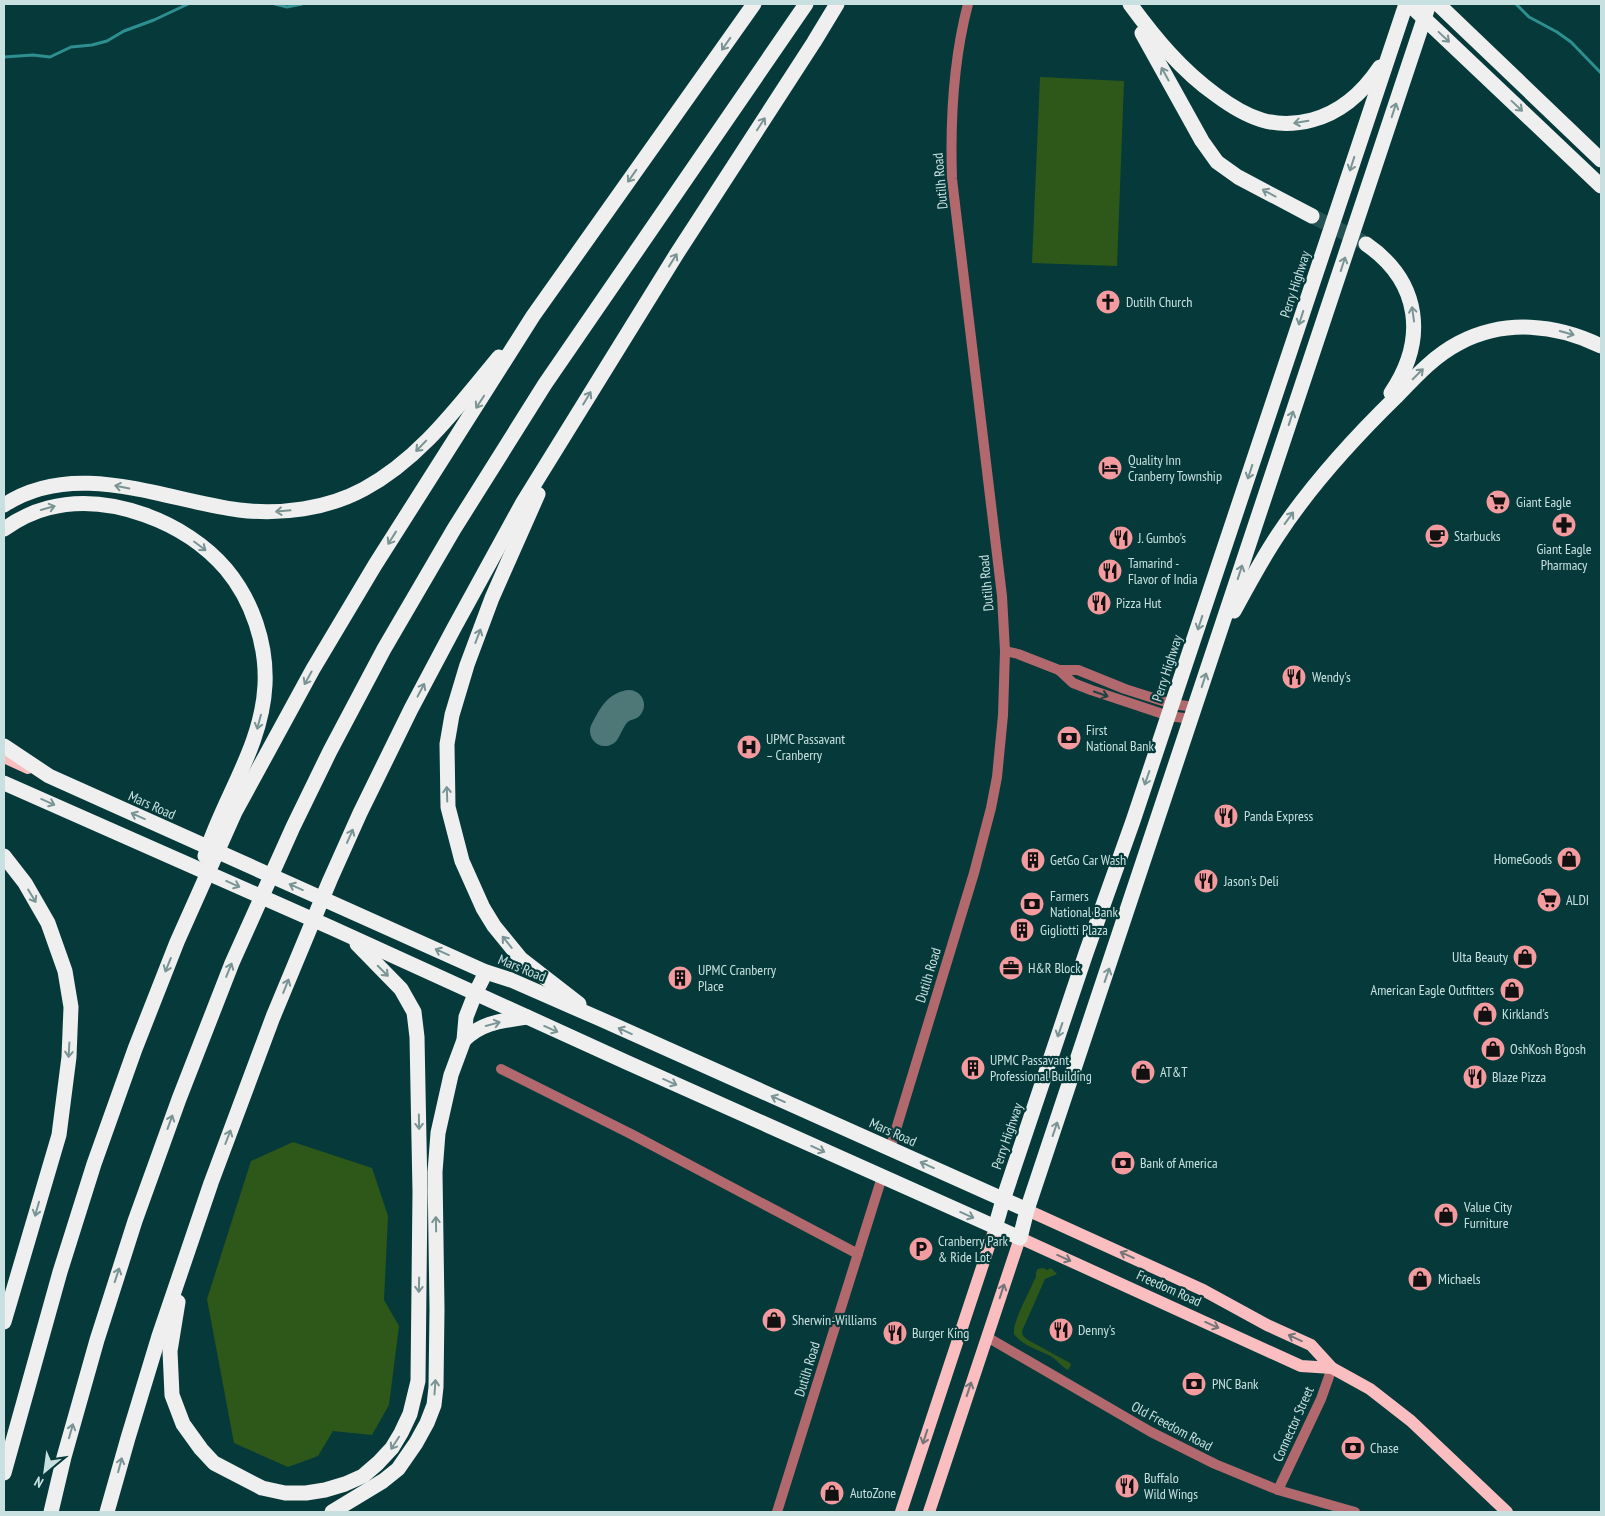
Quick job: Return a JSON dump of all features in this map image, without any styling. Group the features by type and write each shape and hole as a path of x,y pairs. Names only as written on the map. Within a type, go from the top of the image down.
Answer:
{"highway":[{"path":"4,1473 60,1272 94,1164 135,1049 177,942 236,812 313,669 385,550 533,316 754,4"},
{"path":"51,1512 64,1457 97,1340 134,1221 232,963 293,827 330,751 384,649 454,529 540,392 806,4"},
{"path":"107,1512 156,1346 211,1183 273,1018 360,812 466,604 522,504 676,255 837,4"},
{"path":"814,42 842,4"},
{"path":"1128,4 1158,41 1194,78 1238,110 1256,119 1276,123 1286,124 1308,121 1337,110 1365,86 1390,52"},
{"path":"1128,4 1211,155 1238,177 1312,216"},
{"path":"1407,4 1601,186"},
{"name":"Perry Highway","path":"995,1228 1407,4"},
{"path":"1020,1238 1027,1210 1429,4"},
{"path":"1438,4 1601,160"},
{"path":"1366,244 1388,262 1400,279 1410,298 1414,328 1412,350 1404,371 1393,391 1372,421"},
{"path":"4,505 30,491 65,483 94,483 117,486 239,510 268,512 300,509 330,502 363,489 392,471 416,451 440,426 533,316"},
{"path":"1213,652 1254,574 1278,534 1311,490 1372,421 1438,356 1459,343 1483,334 1518,327 1541,327 1576,336 1601,346"},
{"path":"562,440 510,555 467,665 452,715 447,744 448,807 462,862 479,900 494,926 521,959 598,1018"},
{"path":"4,529 16,521 46,508 75,503 106,505 141,514 179,531 206,550 226,570 246,599 261,642 264,661 265,684 260,720 242,770 208,844 177,942"},
{"path":"4,746 49,776"},
{"name":"Mars Road","path":"49,776 486,972 511,980 598,1018 1027,1210"},
{"path":"4,783 332,928 995,1228"},
{"path":"4,856 48,922 65,970 71,1007 69,1057 59,1135 4,1322"},
{"path":"211,1183 178,1303 170,1351 172,1395 183,1424 214,1463 262,1488 285,1493 306,1493 325,1490 363,1476 392,1448 401,1433 410,1414 418,1382 420,1192 417,1037 414,1012 401,989 349,936"},
{"path":"332,1512 384,1481 398,1469 420,1436 434,1405 437,1319 436,1172 438,1133 451,1075 464,1040 466,1017 486,972"},
{"path":"464,1040 473,1031 491,1023 526,1017"},
{"name":"Freedom Road","path":"995,1228 1020,1238"}],"main road":[{"name":"Mars Road","path":"4,757 49,776"},
{"name":"Freedom Road","path":"1027,1210 1203,1290 1267,1325 1311,1345 1332,1368 1370,1389 1398,1410 1507,1512"},
{"name":"Perry Highway","path":"901,1512 995,1228"},
{"name":"Freedom Road","path":"1020,1238 1302,1366 1332,1368"},
{"path":"929,1512 1020,1238"}],"street":[{"name":"Dutilh Road","path":"890,1149 974,873 991,808 1000,746 1005,685 1002,596 952,179 951,131 953,85 968,4"},
{"path":"1005,651 1059,670 1073,683 1170,710 1193,713"},
{"path":"500,1070 631,1134 858,1254"},
{"name":"Dutilh Road","path":"778,1512 882,1177"},
{"name":"Old Freedom Road","path":"987,1338 1172,1443 1222,1468 1278,1490 1355,1512"},
{"name":"Connector Street","path":"1278,1490 1320,1399 1332,1368"}],"green space":[{"path":"1040,77 1124,81 1117,266 1032,263"},
{"path":"293,1142 372,1168 388,1216 384,1300 399,1326 389,1405 372,1435 333,1431 318,1456 288,1467 234,1443 207,1299 251,1161"},
{"path":"1043,1268 1047,1270 1051,1268 1057,1274 1045,1279 1022,1331 1023,1336 1070,1363 1071,1365 1068,1370 1052,1357 1022,1342 1014,1334 1018,1316 1036,1278 1036,1271"}],"waterway":[{"path":"4,57 33,55 50,57 71,47 107,41 124,31 154,20 188,4"},
{"path":"275,4 287,7 302,4"},
{"path":"1516,4 1529,17 1571,42 1601,73"}],"taxiway":[{"path":"605,731 617,712 629,705"}],"tunnel":[{"path":"1312,216 1363,242"}],"place":[{"name":"Dutilh Church","path":"1108,302"},
{"name":"Quality Inn Cranberry Township","path":"1110,468"},
{"name":"Giant Eagle","path":"1498,502"},
{"name":"Giant Eagle Pharmacy","path":"1564,525"},
{"name":"Starbucks","path":"1437,536"},
{"name":"J. Gumbo's","path":"1121,538"},
{"name":"Tamarind - Flavor of India","path":"1110,571"},
{"name":"Pizza Hut","path":"1099,603"},
{"name":"Wendy's","path":"1294,677"},
{"name":"First National Bank","path":"1069,738"},
{"name":"UPMC Passavant – Cranberry","path":"749,747"},
{"name":"Panda Express","path":"1226,816"},
{"name":"HomeGoods","path":"1569,859"},
{"name":"GetGo Car Wash","path":"1033,860"},
{"name":"Jason's Deli","path":"1206,881"},
{"name":"ALDI","path":"1549,900"},
{"name":"Farmers National Bank","path":"1032,904"},
{"name":"Gigliotti Plaza","path":"1022,930"},
{"name":"Ulta Beauty","path":"1525,957"},
{"name":"H&R Block","path":"1011,968"},
{"name":"UPMC Cranberry Place","path":"680,978"},
{"name":"American Eagle Outfitters","path":"1512,990"},
{"name":"Kirkland's","path":"1485,1014"},
{"name":"OshKosh B'gosh","path":"1493,1049"},
{"name":"UPMC Passavant Professional Building","path":"973,1068"},
{"name":"AT&T","path":"1143,1072"},
{"name":"Blaze Pizza","path":"1475,1077"},
{"name":"Bank of America","path":"1123,1163"},
{"name":"Value City Furniture","path":"1446,1215"},
{"name":"Cranberry Park & Ride Lot","path":"921,1249"},
{"name":"Michaels","path":"1420,1279"},
{"name":"Sherwin-Williams","path":"774,1320"},
{"name":"Denny's","path":"1061,1330"},
{"name":"Burger King","path":"895,1333"},
{"name":"PNC Bank","path":"1194,1384"},
{"name":"Chase","path":"1353,1448"},
{"name":"Buffalo Wild Wings","path":"1127,1486"},
{"name":"AutoZone","path":"832,1493"}]}
